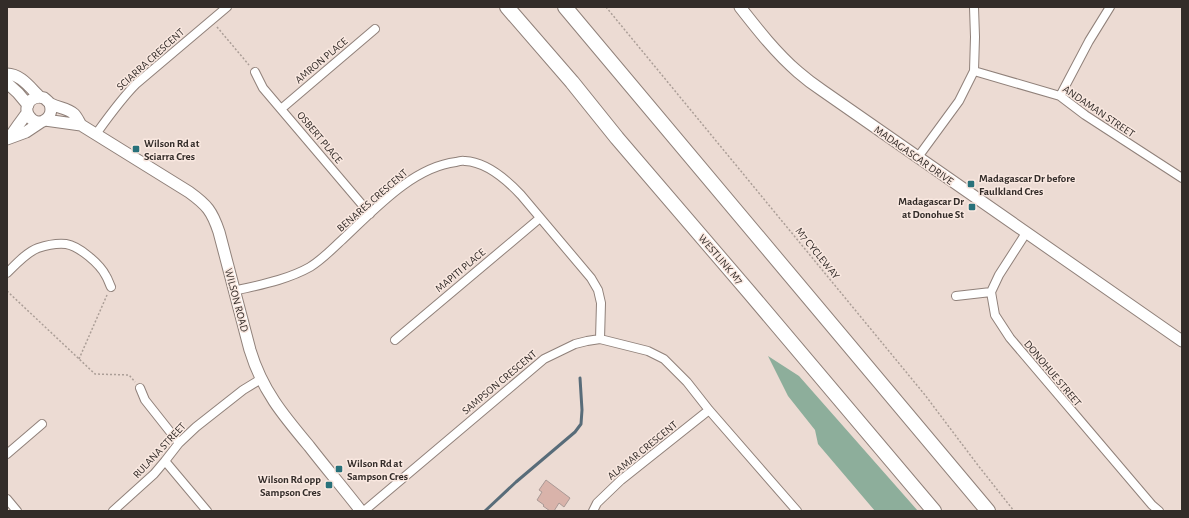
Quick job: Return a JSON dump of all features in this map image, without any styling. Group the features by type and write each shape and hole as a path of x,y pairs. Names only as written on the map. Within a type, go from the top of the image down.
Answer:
{"highway":[{"name":"WESTLINK M7","path":"507,7 934,511"},
{"path":"565,7 988,511"}],"street":[{"name":"SCIARRA CRESCENT","path":"96,134 110,113 136,84 227,7"},
{"name":"MADAGASCAR DRIVE","path":"740,7 772,46 798,72 823,91 1182,341"},
{"path":"918,157 959,101 974,71 974,7"},
{"path":"1060,96 1089,41 1110,7"},
{"name":"AMRON PLACE","path":"281,109 375,29"},
{"name":"ANDAMAN STREET","path":"974,71 1060,96 1085,115 1182,178"},
{"name":"OSBERT PLACE","path":"256,72 263,88 370,214"},
{"name":"WILSON ROAD","path":"7,74 11,74 24,82 50,104 65,108 74,114 81,125"},
{"name":"WILSON ROAD","path":"7,83 18,93 28,109 31,119 34,121 81,125 189,192 208,208 219,232 255,366 267,392 283,414 362,511"},
{"path":"9,138 28,109 32,99 40,97"},
{"path":"9,138 26,132 50,116 50,104"},
{"name":"BENARES CRESCENT","path":"234,291 280,279 309,268 323,258 398,189 415,177 446,163 465,161 496,172 510,183 591,278 598,290 601,303 600,339"},
{"name":"MAPITI PLACE","path":"395,340 540,218"},
{"path":"956,296 990,292 1026,233"},
{"path":"7,272 37,248 51,244 67,244 81,251 94,261 106,275 111,287"},
{"name":"DONOHUE STREET","path":"990,292 995,315 1010,338 1152,505 1159,511"},
{"name":"SAMPSON CRESCENT","path":"362,511 544,359 575,344 600,339 648,352 664,359 687,382 709,410 797,511"},
{"name":"RULANA STREET","path":"113,511 154,474 179,442 219,408 261,379"},
{"path":"140,388 146,400 179,442"},
{"name":"ALAMAR CRESCENT","path":"593,511 597,503 621,480 709,410"},
{"path":"7,454 42,424"},
{"path":"165,461 207,511"},
{"path":"7,499 17,511"}],"path":[{"name":"M7 CYCLEWAY","path":"606,7 925,395 1014,511"},
{"path":"211,20 256,72"},
{"path":"79,359 111,287"},
{"path":"7,291 95,374 129,375 140,388"}],"green space":[{"path":"768,356 799,376 918,511 875,511 818,444 815,430 788,396"}],"building":[{"path":"546,480 570,498 564,507 559,503 554,511 550,511 537,500 542,492 539,490"}],"waterway":[{"path":"485,511 516,482 575,432 581,424 582,410 580,378"}],"place":[{"name":"Wilson Rd at Sciarra Cres","path":"136,149"},
{"name":"Madagascar Dr before Faulkland Cres","path":"971,184"},
{"name":"Madagascar Dr at Donohue St","path":"972,207"},
{"name":"Wilson Rd at Sampson Cres","path":"339,469"},
{"name":"Wilson Rd opp Sampson Cres","path":"329,485"}]}
